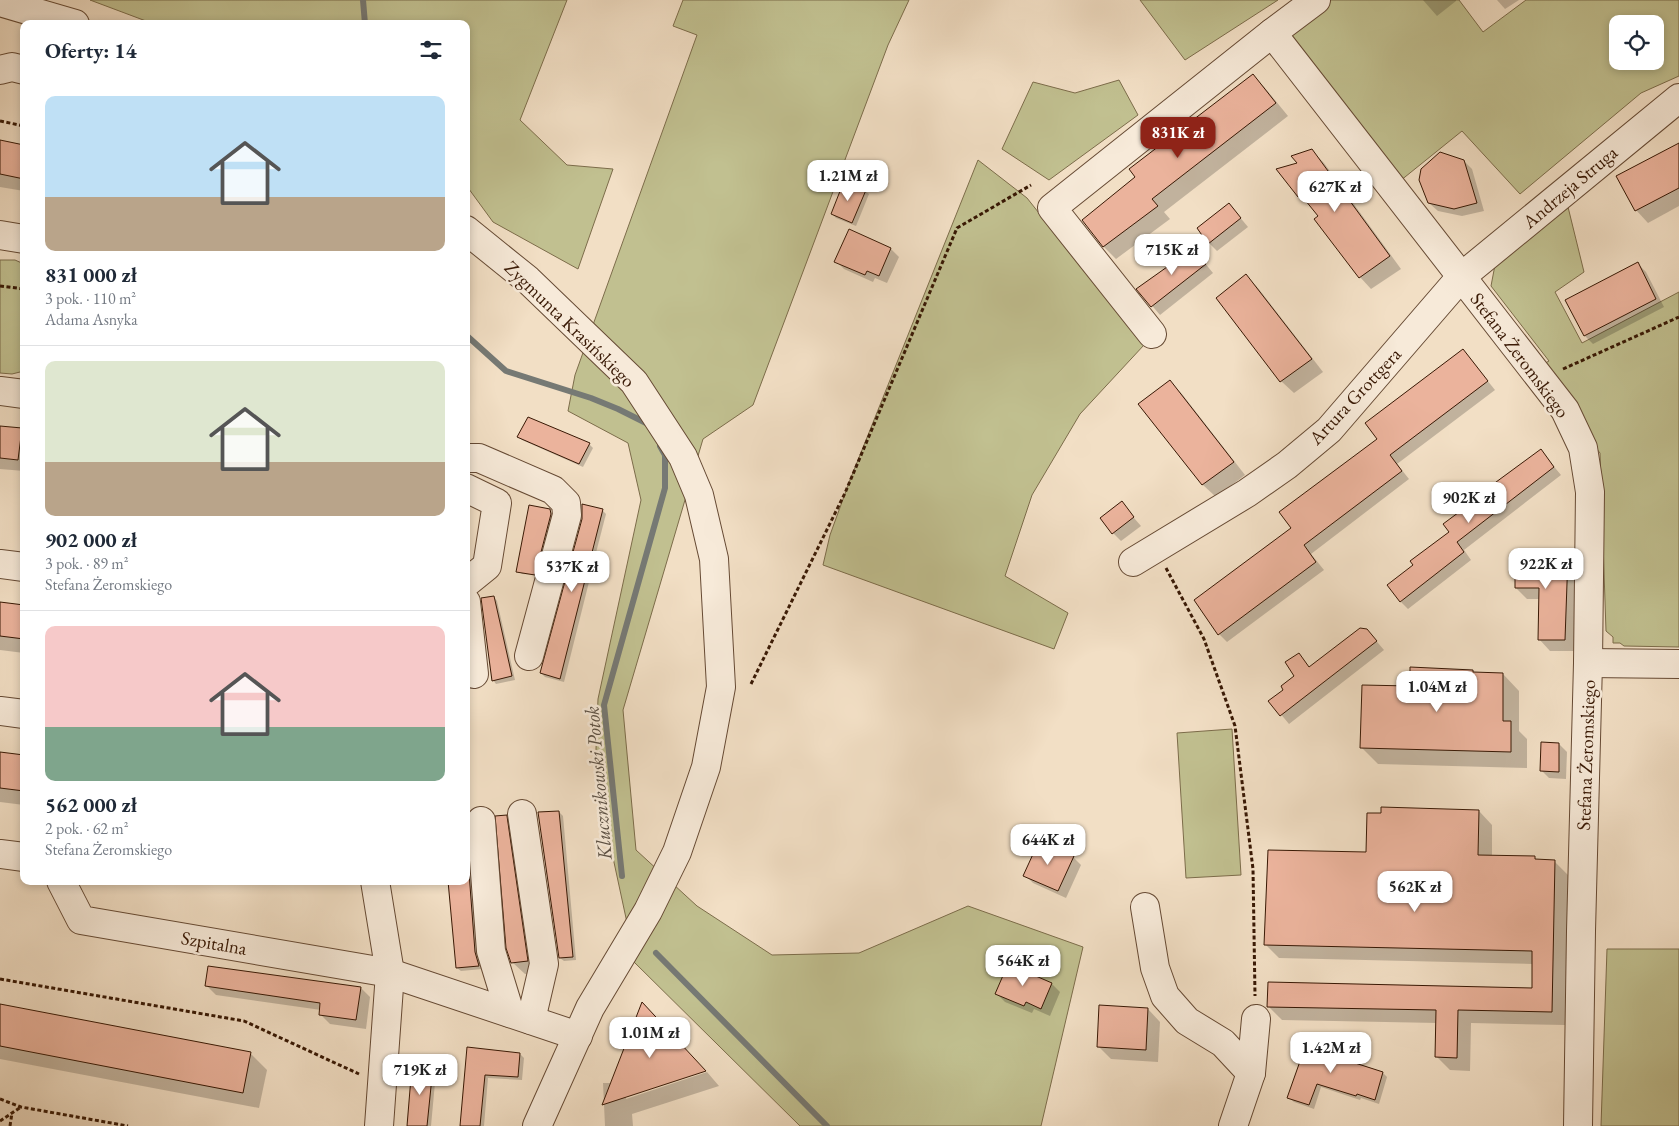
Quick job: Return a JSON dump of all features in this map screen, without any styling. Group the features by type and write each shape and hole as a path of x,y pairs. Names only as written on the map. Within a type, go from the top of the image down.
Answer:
{"street":[{"path":"1152,334 1052,208 1316,0"},
{"path":"0,2 62,20"},
{"name":"Stefana Żeromskiego","path":"1272,33 1565,410 1583,448 1590,492 1578,1126"},
{"path":"0,70 12,67 20,69"},
{"name":"Andrzeja Struga","path":"1461,276 1679,98"},
{"name":"Zygmunta Krasińskiego","path":"470,233 528,280 634,382 684,457 699,496 714,559 721,688 706,767 678,852 648,911 590,1008 537,1126"},
{"path":"0,235 20,238"},
{"name":"Artura Grottgera","path":"1144,556 1247,493 1287,465 1329,430 1461,276"},
{"path":"0,391 20,394"},
{"path":"470,458 479,458 553,490 566,503 567,515 529,656"},
{"path":"470,490 497,503 488,566 470,580"},
{"path":"0,564 20,566"},
{"path":"470,638 474,674"},
{"path":"1588,663 1679,664"},
{"path":"0,711 20,714"},
{"path":"520,1017 544,964 522,814"},
{"path":"482,820 491,951 520,1017"},
{"path":"0,854 20,856"},
{"name":"Szpitalna","path":"63,885 81,920 390,973"},
{"path":"376,885 390,973 379,1126"},
{"path":"1145,908 1155,968 1165,996 1187,1021 1223,1043 1251,1073"},
{"path":"390,973 578,1036"},
{"path":"1233,1126 1251,1073 1256,1019"}],"path":[{"path":"0,121 20,125"},
{"path":"751,684 845,493 957,228 1031,185"},
{"path":"0,286 20,288"},
{"path":"1541,379 1679,317"},
{"path":"1144,556 1204,639 1235,726 1253,869 1256,1019"},
{"path":"0,978 244,1021 382,1085"},
{"path":"0,1099 22,1107 128,1126"},
{"path":"0,1121 22,1107"},
{"path":"10,1126 12,1112"}],"shaded area":[{"path":"90,0 567,0 520,120 567,165 613,169 578,269 493,222 470,190 470,20 143,20"},
{"path":"683,0 909,0 888,45 753,405 703,439 623,710 636,850 697,906 772,955 859,953 968,906 1083,947 1041,1126 800,1126 633,961 629,932 595,774 598,699 641,500 628,443 568,411 575,375 697,35 673,26"},
{"path":"1140,0 1278,0 1185,60"},
{"path":"1330,0 1459,0 1483,32 1526,0 1679,0 1679,76 1641,93 1520,194 1462,131 1400,181 1289,43 1290,28"},
{"path":"1119,80 1138,115 1049,180 1002,149 1033,82 1075,93"},
{"path":"978,160 1027,198 1144,345 1080,414 1032,495 1005,576 1068,613 1054,649 823,565 830,535 850,480"},
{"path":"1568,207 1584,272 1555,292 1582,343 1679,292 1679,647 1624,646 1620,643 1613,643 1613,637 1606,631 1600,453 1533,370 1549,361 1491,286 1495,265"},
{"path":"0,260 15,260 20,262 20,372 12,374 0,373"},
{"path":"1232,729 1241,875 1186,878 1177,733"},
{"path":"1607,949 1679,949 1679,1126 1601,1126"}],"building":[{"path":"1253,74 1276,103 1152,199 1158,206 1103,247 1082,220 1135,177 1129,169"},
{"path":"0,140 20,144 20,178 0,174"},
{"path":"1679,143 1679,188 1635,211 1616,176"},
{"path":"1312,149 1390,256 1359,278 1314,219 1318,216 1301,195 1298,197 1276,169 1297,163 1291,156"},
{"path":"1440,152 1464,160 1477,203 1454,209 1428,203 1419,180 1421,169"},
{"path":"844,181 866,190 852,223 831,214"},
{"path":"1229,203 1241,218 1208,244 1197,228"},
{"path":"849,229 891,248 879,276 867,271 865,275 834,262"},
{"path":"1191,244 1206,264 1151,307 1136,289 1167,267 1165,264"},
{"path":"1638,262 1656,299 1584,336 1565,300"},
{"path":"1246,274 1312,359 1280,382 1216,298"},
{"path":"1463,349 1488,381 1390,455 1402,471 1304,545 1316,562 1218,635 1194,600 1291,528 1279,512 1377,439 1365,423"},
{"path":"1170,380 1234,462 1202,485 1138,404"},
{"path":"528,417 590,443 579,464 517,437"},
{"path":"0,426 20,428 18,460 0,458"},
{"path":"1541,449 1554,467 1457,542 1464,552 1400,602 1387,585 1413,565 1410,561 1449,532 1443,524"},
{"path":"1122,501 1134,517 1112,534 1100,518"},
{"path":"582,504 603,509 560,679 540,673 582,519"},
{"path":"529,505 550,509 551,514 535,575 516,572"},
{"path":"1515,553 1568,555 1565,640 1538,640 1539,588 1515,588"},
{"path":"494,596 512,676 492,681 481,598"},
{"path":"0,602 20,604 20,638 0,636"},
{"path":"1360,628 1367,629 1377,641 1280,716 1268,701 1283,690 1281,686 1294,676 1285,662 1299,653 1309,667"},
{"path":"1410,667 1503,673 1503,721 1511,721 1511,752 1360,748 1362,685 1410,686"},
{"path":"1541,742 1559,743 1559,772 1540,771"},
{"path":"0,752 20,754 20,790 0,788"},
{"path":"1381,807 1479,810 1478,855 1535,856 1535,859 1555,860 1552,1012 1458,1010 1457,1058 1435,1057 1436,1010 1267,1007 1268,982 1532,988 1532,951 1264,945 1268,850 1366,852 1367,813 1381,813"},
{"path":"559,811 573,957 559,958 538,812"},
{"path":"507,815 528,961 511,963 506,948 495,816"},
{"path":"1039,841 1074,856 1058,891 1023,876"},
{"path":"448,885 470,885 475,952 479,966 456,968"},
{"path":"1008,964 1052,983 1041,1009 1026,1002 1024,1006 995,994"},
{"path":"208,966 361,987 356,1020 319,1015 320,1003 205,986"},
{"path":"642,1002 706,1071 602,1105"},
{"path":"0,1004 251,1052 243,1093 0,1046"},
{"path":"1099,1005 1148,1008 1146,1050 1097,1047"},
{"path":"1310,1033 1332,1040 1327,1054 1383,1072 1375,1100 1317,1084 1309,1105 1287,1098"},
{"path":"467,1047 520,1053 518,1077 485,1075 480,1126 460,1126"},
{"path":"412,1065 433,1067 427,1126 407,1126"}],"waterway":[{"name":"Klucznikowski Potok","path":"363,0 365,20"},
{"name":"Klucznikowski Potok","path":"470,339 506,371 591,398 650,425"},
{"name":"Klucznikowski Potok","path":"622,876 604,705 665,488 665,455 660,446"},
{"name":"Klucznikowski Potok","path":"656,953 827,1126"}]}
